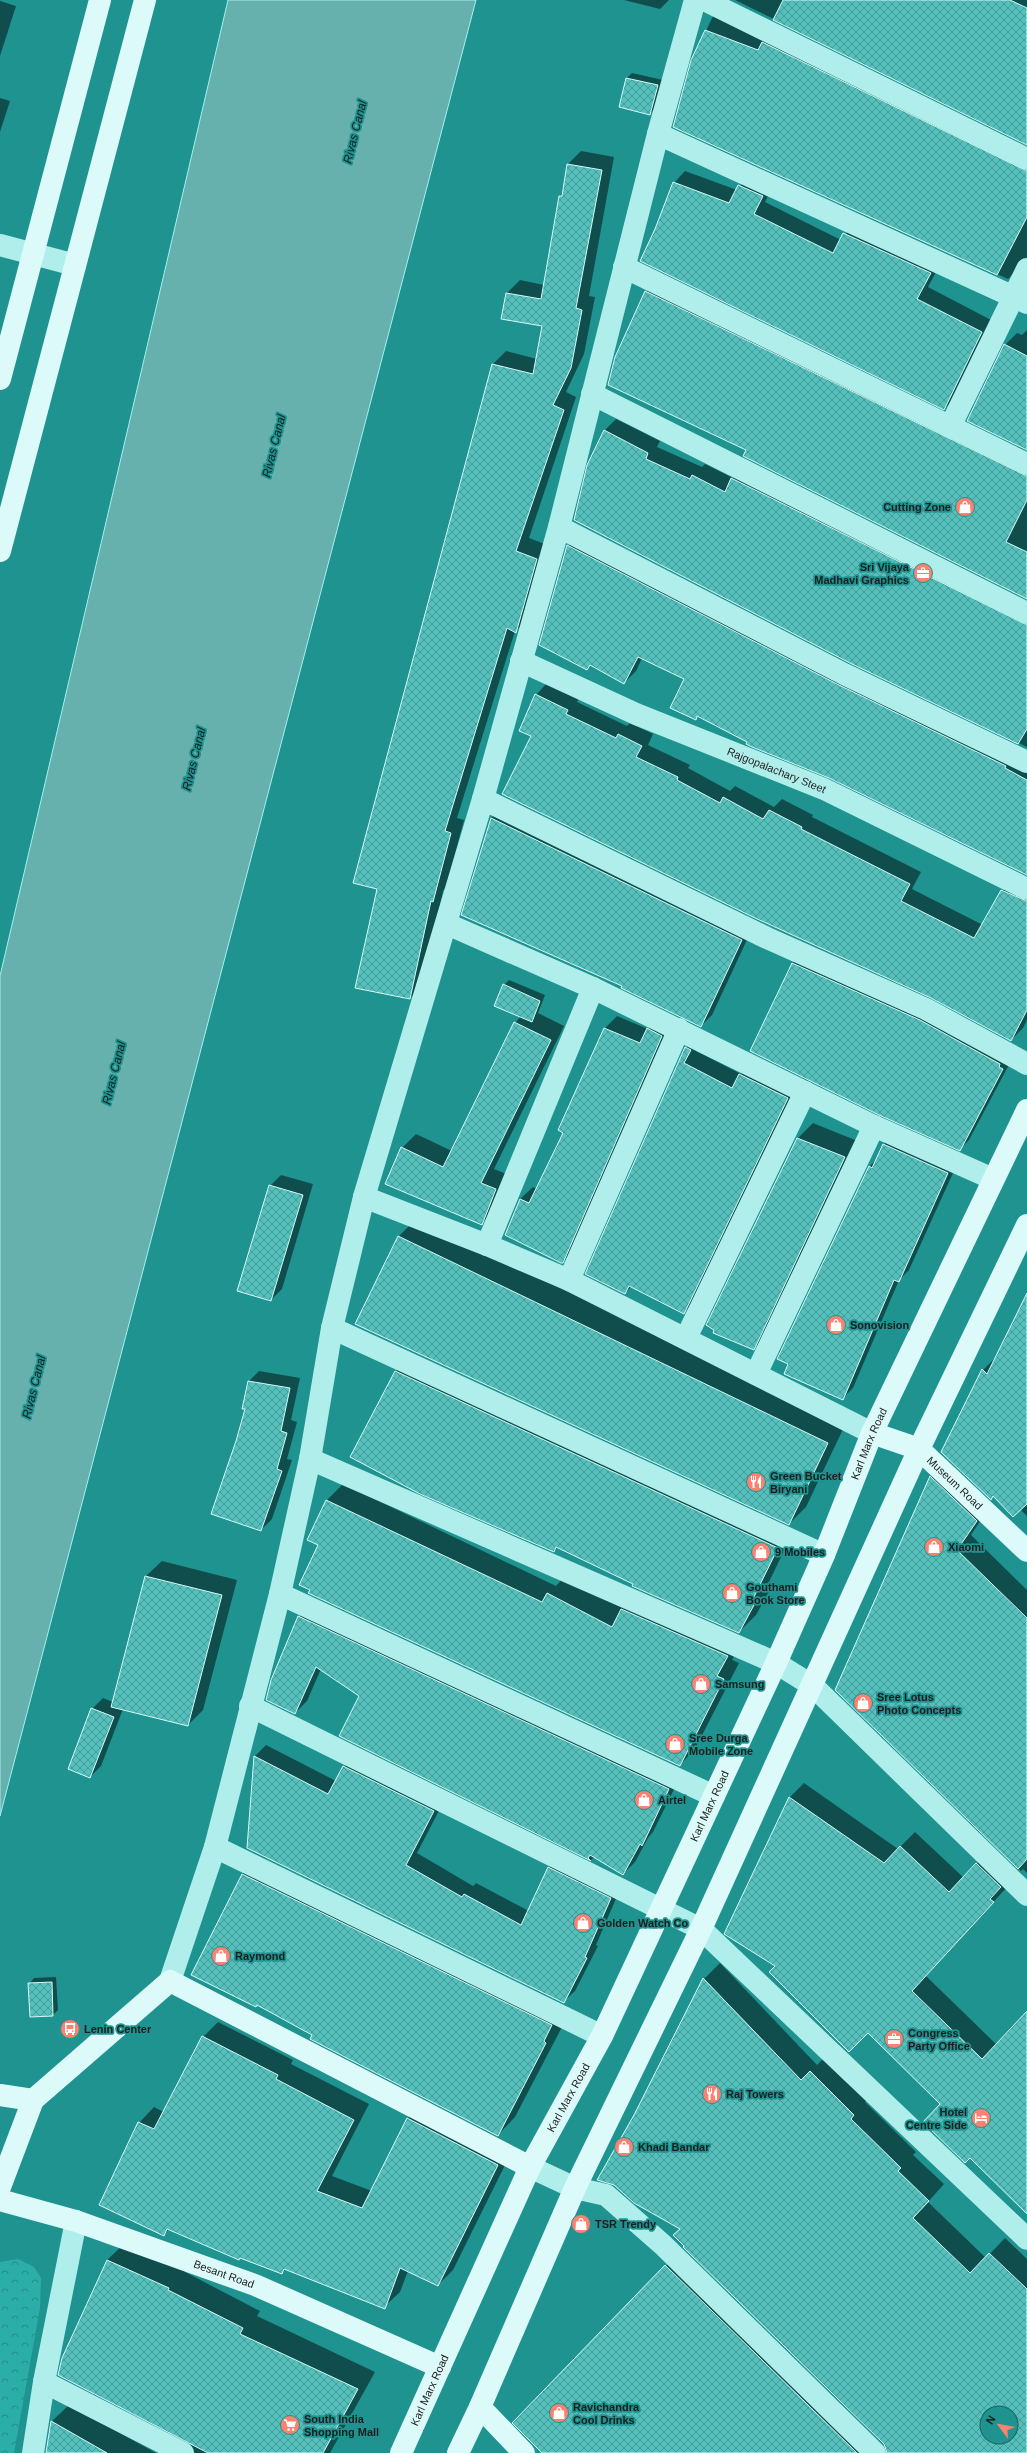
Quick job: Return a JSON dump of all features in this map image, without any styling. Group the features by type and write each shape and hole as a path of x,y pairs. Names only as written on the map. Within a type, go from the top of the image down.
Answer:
{"main road":[{"path":"0,380 100,0"},
{"path":"0,551 145,0"},
{"name":"Karl Marx Road","path":"401,2453 530,2167 602,2036 662,1908 776,1663 824,1555 872,1433 1027,1110"},
{"path":"458,2453 480,2408 575,2188 701,1929 813,1686 919,1449 1027,1225"},
{"name":"Museum Road","path":"872,1433 919,1449 1027,1551"},
{"path":"0,2187 32,2100 170,1981 530,2167"},
{"path":"0,2094 32,2100"},
{"name":"Besant Road","path":"0,2200 76,2221 255,2285 440,2367"},
{"path":"480,2408 524,2453"}],"street":[{"path":"170,1981 215,1847 280,1594 310,1459 332,1328 364,1197 447,924 559,527 658,134 695,0"},
{"path":"704,0 1027,159"},
{"path":"658,134 1021,300"},
{"path":"0,245 75,266"},
{"path":"624,267 1027,464"},
{"path":"950,427 1021,300 1027,269"},
{"path":"592,394 1027,613"},
{"path":"559,527 844,674 1027,762"},
{"name":"Rajgopalachary Steet","path":"521,661 636,714 824,789 1027,889"},
{"path":"483,799 767,938 926,1010 1027,1064"},
{"path":"447,924 593,988 874,1126 993,1179"},
{"path":"487,1245 593,988"},
{"path":"569,1280 679,1029"},
{"path":"686,1338 806,1092"},
{"path":"756,1374 874,1126"},
{"path":"364,1197 487,1245 569,1280 872,1433"},
{"path":"332,1328 824,1555"},
{"path":"310,1459 776,1663 813,1686 1027,1895"},
{"path":"280,1594 714,1796"},
{"path":"250,1706 662,1908 701,1929 1027,2239"},
{"path":"215,1847 602,2036"},
{"path":"530,2167 575,2188 606,2195 663,2245 875,2453"},
{"path":"33,2453 44,2382 76,2221"},
{"path":"44,2382 183,2453"}],"green space":[{"path":"18,2259 34,2267 41,2278 40,2308 14,2453 0,2453 0,2262"}],"water":[{"name":"Rivas Canal","path":"228,0 476,0 0,1816 0,976"}],"building":[{"path":"783,0 1010,0 1027,8 1027,145 773,20"},
{"path":"705,30 758,50 762,42 1027,171 1027,217 997,275 673,127 691,60"},
{"path":"626,78 658,85 650,115 619,107"},
{"path":"567,164 602,170 576,308 582,310 571,368 553,405 564,410 516,551 537,559 516,633 507,628 445,831 451,833 433,902 431,901 410,999 355,988 377,889 353,883 492,364 533,374 542,326 501,319 506,293 541,299 559,196 562,196"},
{"path":"673,182 729,203 738,185 763,196 754,214 833,253 843,233 931,273 917,299 982,332 944,410 640,261 655,229"},
{"path":"645,291 1027,476 1027,500 1006,542 1027,552 1027,599 743,456 746,450 608,385 615,357"},
{"path":"1004,344 1027,356 1027,450 967,421"},
{"path":"604,430 648,453 646,459 690,479 692,475 725,492 731,478 1027,625 1027,729 1018,744 850,663 574,520 587,465"},
{"path":"567,545 839,685 1006,766 1005,768 1027,780 1027,875 829,778 752,747 746,744 747,742 697,716 696,720 670,708 684,679 638,657 624,684 590,665 587,670 539,645"},
{"path":"535,694 568,710 566,714 616,738 618,734 642,746 636,757 678,777 677,780 720,803 723,797 763,819 769,810 802,827 801,829 910,884 901,901 974,938 1001,890 1027,901 1027,1010 1011,1041 931,998 753,917 502,794 531,736 519,731"},
{"path":"491,818 742,940 701,1027 621,988 622,986 461,915"},
{"path":"792,963 920,1020 1000,1064 999,1067 1003,1069 960,1151 879,1115 750,1051"},
{"path":"503,984 540,1001 532,1022 494,1006"},
{"path":"514,1022 551,1040 481,1183 496,1189 482,1225 385,1184 401,1147 443,1167"},
{"path":"604,1028 640,1043 647,1028 662,1036 563,1263 561,1263 505,1235 520,1199 529,1203 563,1133 558,1130"},
{"path":"685,1047 691,1050 684,1063 732,1088 739,1074 788,1098 684,1314 629,1286 625,1294 585,1274"},
{"path":"797,1138 845,1157 754,1350 713,1333 714,1330 706,1325"},
{"path":"883,1144 948,1173 899,1282 894,1280 843,1400 784,1374 788,1364 777,1359 869,1166 872,1168"},
{"path":"269,1185 303,1195 271,1301 237,1291"},
{"path":"398,1236 828,1443 789,1525 355,1324"},
{"path":"1027,1293 1027,1504 1013,1517 993,1496 991,1500 941,1452 982,1369 987,1374"},
{"path":"395,1371 778,1548 751,1603 754,1605 739,1633 632,1586 633,1584 556,1547 554,1552 420,1494 350,1457"},
{"path":"248,1381 290,1388 281,1431 287,1433 277,1469 282,1471 261,1531 211,1514 236,1441 245,1409 242,1409"},
{"path":"930,1476 977,1521 957,1550 1027,1618 1027,1859 1018,1869 835,1690"},
{"path":"326,1500 542,1602 547,1593 612,1627 621,1609 728,1656 717,1676 724,1679 680,1766 308,1593 310,1590 299,1585 318,1545 307,1540"},
{"path":"145,1576 222,1595 188,1726 111,1707"},
{"path":"298,1616 669,1789 642,1846 640,1844 623,1875 590,1855 588,1858 591,1861 339,1736 359,1696 316,1667 295,1714 266,1700 271,1680"},
{"path":"91,1708 114,1717 90,1778 68,1769"},
{"path":"254,1756 328,1794 343,1766 434,1811 406,1865 462,1897 464,1894 521,1925 548,1867 611,1898 585,1957 587,1958 564,2003 247,1848"},
{"path":"789,1797 884,1863 900,1846 949,1892 976,1863 1001,1887 990,1899 994,1902 912,1991 982,2059 1027,2011 1027,2214 970,2158 965,2163 923,2122 940,2104 868,2033 849,2052 769,1972 775,1966 724,1934"},
{"path":"242,1874 552,2025 544,2041 546,2043 498,2136 310,2039 312,2035 257,2005 256,2007 191,1975"},
{"path":"703,1978 801,2080 810,2071 854,2115 851,2119 901,2168 898,2171 929,2201 913,2218 970,2273 989,2253 1027,2289 1027,2453 887,2453 884,2444 683,2247 684,2246 673,2235 680,2229 634,2203 614,2185 597,2180 634,2115"},
{"path":"52,1982 53,2016 30,2017 28,1983"},
{"path":"202,2036 278,2075 276,2079 354,2120 317,2191 362,2208 407,2118 498,2165 438,2286 400,2268 385,2309 284,2269 282,2274 240,2258 239,2260 167,2229 164,2236 99,2205 138,2122 154,2129"},
{"path":"107,2260 169,2288 168,2290 243,2328 240,2334 358,2389 323,2453 208,2453 58,2375 62,2358"},
{"path":"665,2265 857,2453 542,2453 512,2423"},
{"path":"51,2421 107,2453 46,2453"}],"place":[{"name":"Cutting Zone","path":"965,507"},
{"name":"Sri Vijaya Madhavi Graphics","path":"923,573"},
{"name":"Sonovision","path":"836,1325"},
{"name":"Green Bucket Biryani","path":"756,1482"},
{"name":"Xiaomi","path":"934,1547"},
{"name":"9 Mobiles","path":"761,1552"},
{"name":"Gouthami Book Store","path":"732,1593"},
{"name":"Samsung","path":"701,1684"},
{"name":"Sree Lotus Photo Concepts","path":"863,1703"},
{"name":"Sree Durga Mobile Zone","path":"675,1744"},
{"name":"Airtel","path":"644,1800"},
{"name":"Golden Watch Co","path":"583,1923"},
{"name":"Raymond","path":"221,1956"},
{"name":"Lenin Center","path":"70,2029"},
{"name":"Congress Party Office","path":"894,2039"},
{"name":"Raj Towers","path":"712,2094"},
{"name":"Hotel Centre Side","path":"981,2118"},
{"name":"Khadi Bandar","path":"624,2147"},
{"name":"TSR Trendy","path":"581,2224"},
{"name":"Ravichandra Cool Drinks","path":"559,2413"},
{"name":"South India Shopping Mall","path":"290,2425"}]}
